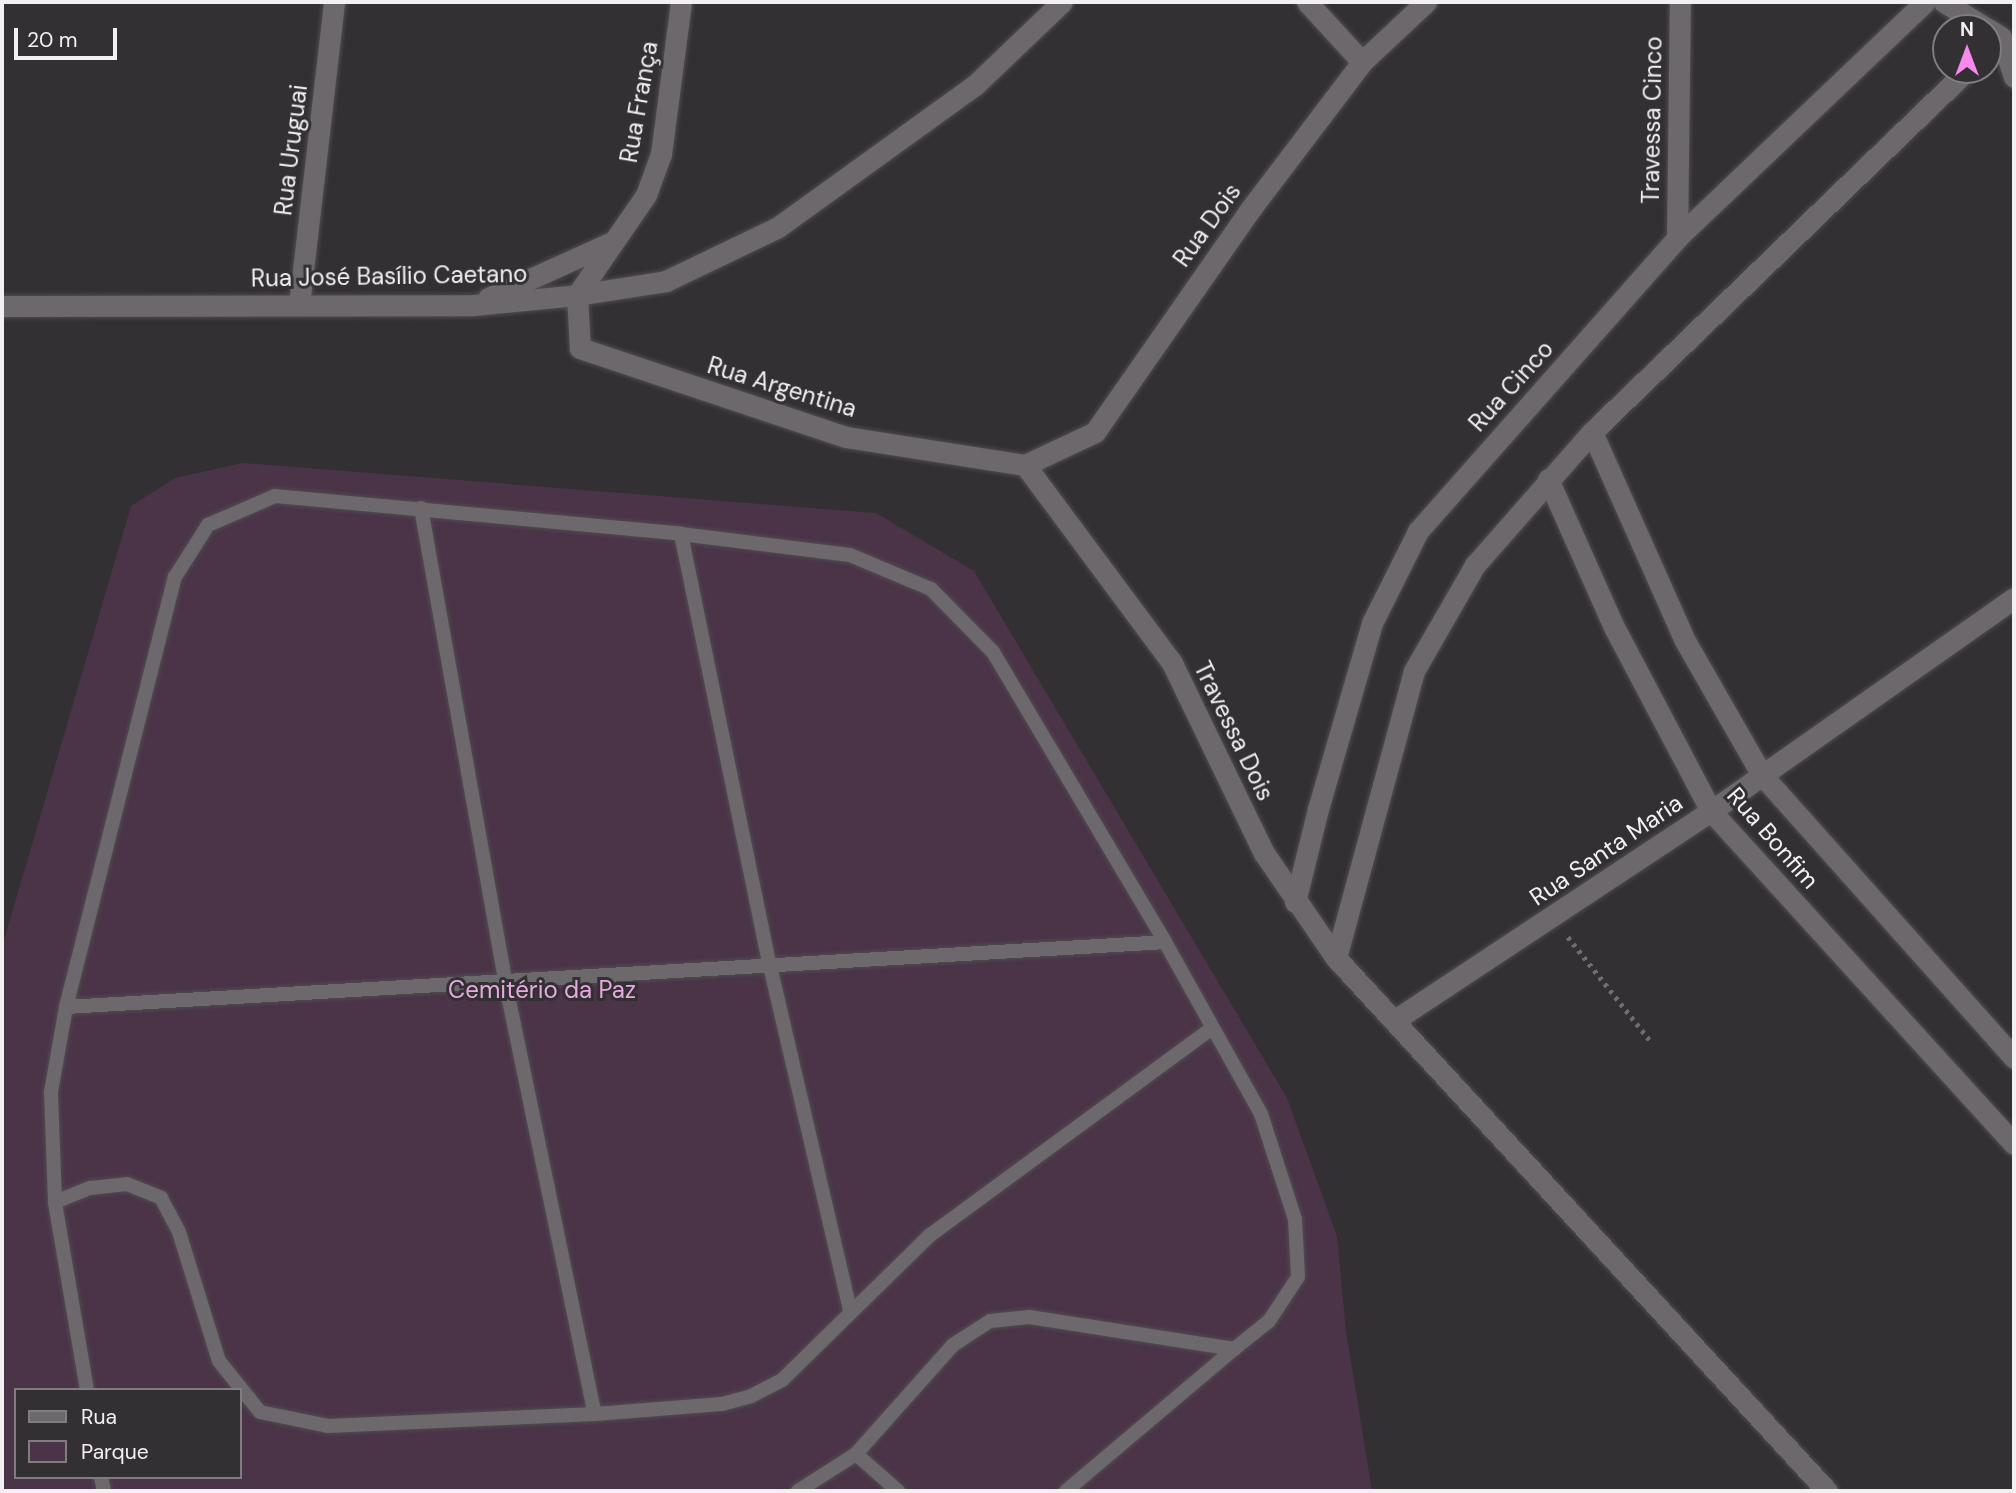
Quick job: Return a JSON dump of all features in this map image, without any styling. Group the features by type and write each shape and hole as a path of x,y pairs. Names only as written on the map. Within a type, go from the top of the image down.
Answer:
{"street":[{"name":"Rua Uruguai","path":"299,305 334,2"},
{"name":"Rua França","path":"577,295 646,195 661,154 681,2"},
{"name":"Rua José Basílio Caetano","path":"2,306 474,305 577,295 666,281 778,226 975,85 1062,2"},
{"path":"1307,2 1362,62"},
{"name":"Rua Dois","path":"1025,465 1095,432 1249,211 1362,62 1426,2"},
{"name":"Travessa Cinco","path":"1677,238 1680,2"},
{"name":"Rua Cinco","path":"1295,902 1318,808 1372,623 1418,531 1677,238 1925,2"},
{"path":"1944,2 1963,14"},
{"path":"2002,50 2014,77"},
{"path":"1336,958 1414,671 1475,565 1592,432 1952,84"},
{"path":"474,305 614,241"},
{"name":"Rua Argentina","path":"577,295 580,348 846,437 1025,465"},
{"name":"Rua Bonfim","path":"1592,432 1684,639 1762,775 2014,1058"},
{"name":"Travessa Dois","path":"1025,465 1172,663 1264,853 1295,902 1336,958 1827,1491"},
{"name":"Rua Bonfim","path":"1548,479 1614,627 1711,811 2014,1144"},
{"name":"Rua Santa Maria","path":"1395,1020 1711,811 2014,598"}],"lane":[{"path":"87,1388 55,1202 51,1092 66,1007 175,577 208,525 275,496 681,534 850,555 931,589 993,652 1164,942 1261,1114 1295,1219 1298,1277 1269,1321 1066,1491"},
{"path":"421,508 505,981 595,1414"},
{"path":"681,534 770,965 850,1311"},
{"path":"66,1007 1164,942"},
{"path":"242,1390 260,1412 328,1426 595,1414 722,1404 751,1396 782,1380 929,1236 1212,1028"},
{"path":"55,1202 90,1188 127,1184 161,1198 179,1233 219,1361 241,1388"},
{"path":"798,1491 856,1454 953,1345 990,1321 1029,1317 1234,1349"},
{"path":"856,1454 898,1491"}],"path":[{"path":"1552,917 1652,1043"}],"green space":[{"name":"Cemitério da Paz","path":"243,463 876,513 974,571 1287,1098 1337,1236 1346,1331 1372,1491 2,1491 2,947 131,506 175,478"}]}
